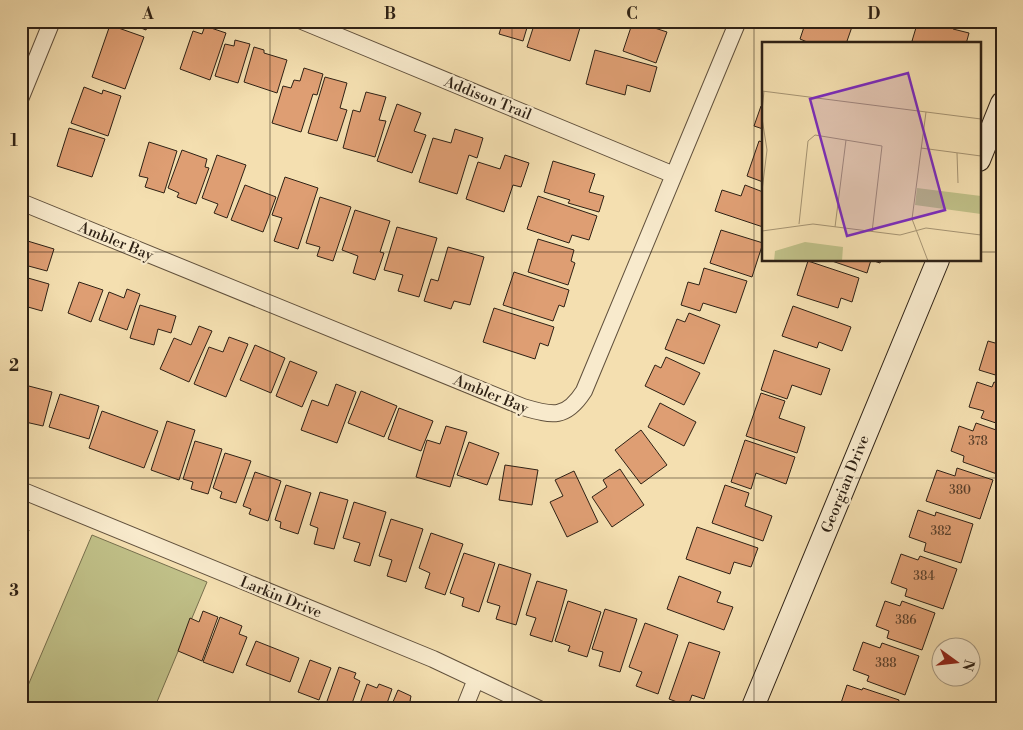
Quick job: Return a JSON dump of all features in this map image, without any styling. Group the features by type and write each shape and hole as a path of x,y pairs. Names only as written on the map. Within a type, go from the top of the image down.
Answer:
{"main road":[{"path":"980,158 1002,103"},
{"name":"Georgian Drive","path":"752,709 938,261"}],"street":[{"path":"21,97 52,21"},
{"name":"Addison Trail","path":"302,21 674,175"},
{"name":"Ambler Bay","path":"21,202 524,408 545,414 562,413 575,405 584,391 738,21"},
{"name":"Larkin Drive","path":"21,490 433,659 539,709"},
{"path":"464,709 476,679"}],"green space":[{"path":"92,535 207,582 154,709 21,709 21,702"}],"building":[{"path":"123,21 149,21 146,30"},
{"path":"503,21 529,21 523,41 499,34"},
{"path":"541,21 582,21 570,61 527,47 535,22 540,23"},
{"path":"633,21 667,32 656,63 623,51"},
{"path":"806,21 854,21 847,42 807,42 800,39"},
{"path":"918,21 955,21 953,29 969,33 967,42 912,41"},
{"path":"110,25 144,37 125,89 92,77"},
{"path":"205,26 226,33 210,80 180,69 193,31 202,34"},
{"path":"235,40 250,44 238,83 215,76 225,44 234,46"},
{"path":"254,47 264,50 264,53 287,60 277,93 244,82"},
{"path":"595,50 657,67 650,92 627,85 625,95 586,84"},
{"path":"304,68 323,74 317,95 313,94 301,132 272,123 283,86 291,88 294,80 300,81"},
{"path":"325,77 347,83 340,108 347,110 337,141 308,133"},
{"path":"84,87 102,94 103,90 121,96 108,136 71,123"},
{"path":"366,92 386,97 379,120 386,121 375,157 343,148 353,110 360,112"},
{"path":"397,104 421,113 414,131 426,135 412,173 377,161"},
{"path":"761,106 762,129 754,126"},
{"path":"69,128 105,139 92,177 57,166"},
{"path":"455,129 483,138 477,158 469,155 457,194 419,182 433,138 451,143"},
{"path":"759,141 762,142 762,182 747,176"},
{"path":"149,142 177,151 164,193 145,187 148,178 139,176"},
{"path":"182,150 207,159 205,167 209,168 196,204 177,197 179,193 168,188"},
{"path":"217,155 246,165 227,218 214,213 218,204 202,198"},
{"path":"505,155 529,163 521,187 513,185 504,212 466,199 478,162 500,169"},
{"path":"553,161 595,174 589,192 604,196 599,212 568,203 570,200 544,192"},
{"path":"285,177 318,188 298,249 274,241 282,218 272,215"},
{"path":"245,185 276,197 263,232 231,220"},
{"path":"745,185 762,192 762,227 715,211 722,190 741,196"},
{"path":"538,196 597,216 589,240 572,235 569,243 527,229"},
{"path":"320,197 351,207 333,261 317,256 320,247 306,243"},
{"path":"355,210 390,221 380,252 384,253 375,280 353,273 358,256 342,250"},
{"path":"397,227 437,238 419,297 398,291 403,275 384,270"},
{"path":"721,230 762,243 752,277 710,263"},
{"path":"21,239 54,249 47,271 21,264"},
{"path":"538,239 574,250 571,261 575,263 568,285 528,272"},
{"path":"448,247 484,257 470,305 454,301 451,309 424,301 431,279 438,281"},
{"path":"808,261 859,278 852,302 841,298 838,308 797,295"},
{"path":"832,261 871,261 867,273"},
{"path":"704,268 747,281 736,313 703,303 700,311 681,305 688,282 699,285"},
{"path":"514,272 569,290 564,307 559,305 553,321 503,305"},
{"path":"21,276 49,284 42,311 21,305"},
{"path":"79,282 103,290 91,322 68,313"},
{"path":"127,289 140,294 127,330 99,320 109,292 124,298"},
{"path":"140,305 176,316 171,333 158,329 154,345 130,338"},
{"path":"793,306 851,327 842,351 819,342 817,348 782,336"},
{"path":"494,308 554,327 548,346 540,343 535,359 483,342"},
{"path":"689,313 720,325 704,364 665,349 677,319 685,322"},
{"path":"21,315 28,317 22,340 21,340"},
{"path":"199,326 212,331 189,382 160,369 174,338 191,345"},
{"path":"229,337 248,344 226,397 194,384 209,347 223,352"},
{"path":"988,341 1002,345 1002,377 979,370"},
{"path":"255,345 285,358 271,393 240,380"},
{"path":"774,350 830,369 821,395 792,385 787,399 761,390"},
{"path":"666,357 700,373 684,405 645,386 655,365 661,368"},
{"path":"290,361 317,372 302,407 276,396"},
{"path":"977,382 992,387 994,382 1002,385 1002,425 981,418 984,411 969,407"},
{"path":"21,384 52,392 43,426 21,421"},
{"path":"336,384 356,392 337,443 301,430 312,400 328,406"},
{"path":"361,391 397,406 384,437 348,423"},
{"path":"761,393 785,401 779,418 805,427 797,453 746,436"},
{"path":"60,394 99,406 89,439 49,427"},
{"path":"660,403 696,422 684,446 648,427"},
{"path":"399,408 433,421 421,451 388,439"},
{"path":"102,411 158,431 144,468 89,448"},
{"path":"167,421 195,430 179,480 151,470"},
{"path":"976,423 1002,432 1002,461 997,474 963,462 964,456 951,451 959,426 973,431"},
{"path":"446,426 467,432 450,487 416,477 427,440 440,444"},
{"path":"641,430 667,465 641,484 615,450"},
{"path":"745,440 795,457 786,484 756,473 751,489 731,482"},
{"path":"195,441 222,449 208,494 191,489 193,482 183,479"},
{"path":"469,442 499,453 487,485 457,475"},
{"path":"225,453 251,461 236,503 220,498 222,492 213,488"},
{"path":"505,465 538,470 532,505 499,500"},
{"path":"957,468 993,480 980,519 926,501 937,470 955,476"},
{"path":"620,469 644,505 612,527 592,497 607,487 603,480"},
{"path":"574,471 598,522 567,537 550,502 563,496 555,480"},
{"path":"255,472 281,481 268,521 249,514 251,509 243,506"},
{"path":"286,485 311,493 298,534 280,528 281,522 275,520"},
{"path":"725,485 749,493 745,506 772,516 763,541 712,523"},
{"path":"320,492 348,500 334,549 314,544 318,528 310,525"},
{"path":"354,502 386,512 370,566 354,561 360,543 343,538"},
{"path":"918,510 935,516 936,512 973,524 961,563 924,551 926,543 909,537"},
{"path":"391,519 423,529 406,582 387,576 392,560 379,556"},
{"path":"21,527 29,530 21,548"},
{"path":"697,527 758,548 751,567 734,562 730,574 686,559"},
{"path":"431,533 463,544 445,595 425,588 430,573 419,568"},
{"path":"464,553 495,563 479,612 462,606 464,598 450,593"},
{"path":"901,554 918,560 920,556 957,569 943,609 905,596 907,589 891,583"},
{"path":"499,564 531,574 516,625 496,619 500,606 487,602"},
{"path":"679,576 721,592 717,602 733,607 724,630 667,609"},
{"path":"537,581 567,590 552,642 530,635 536,618 526,615"},
{"path":"568,601 601,612 587,657 568,651 570,646 555,641"},
{"path":"885,601 900,606 902,601 935,613 922,650 887,638 889,631 876,626"},
{"path":"605,609 637,619 620,672 599,666 603,652 592,649"},
{"path":"203,611 218,617 202,661 178,651 190,618 199,622"},
{"path":"220,617 242,626 239,634 247,637 233,673 203,662"},
{"path":"645,623 678,635 658,694 636,686 642,672 629,667"},
{"path":"256,641 299,658 290,682 246,665"},
{"path":"689,642 720,652 704,699 692,695 688,706 669,699"},
{"path":"863,642 880,648 882,643 919,656 905,695 867,681 869,676 853,670"},
{"path":"310,660 331,668 319,700 298,692"},
{"path":"339,667 356,673 354,678 360,681 350,709 340,709 326,704"},
{"path":"367,684 377,688 379,684 392,689 385,709 358,709"},
{"path":"847,685 862,690 863,688 899,700 896,709 839,709"},
{"path":"398,690 411,696 410,701 418,704 417,709 390,709"}]}
